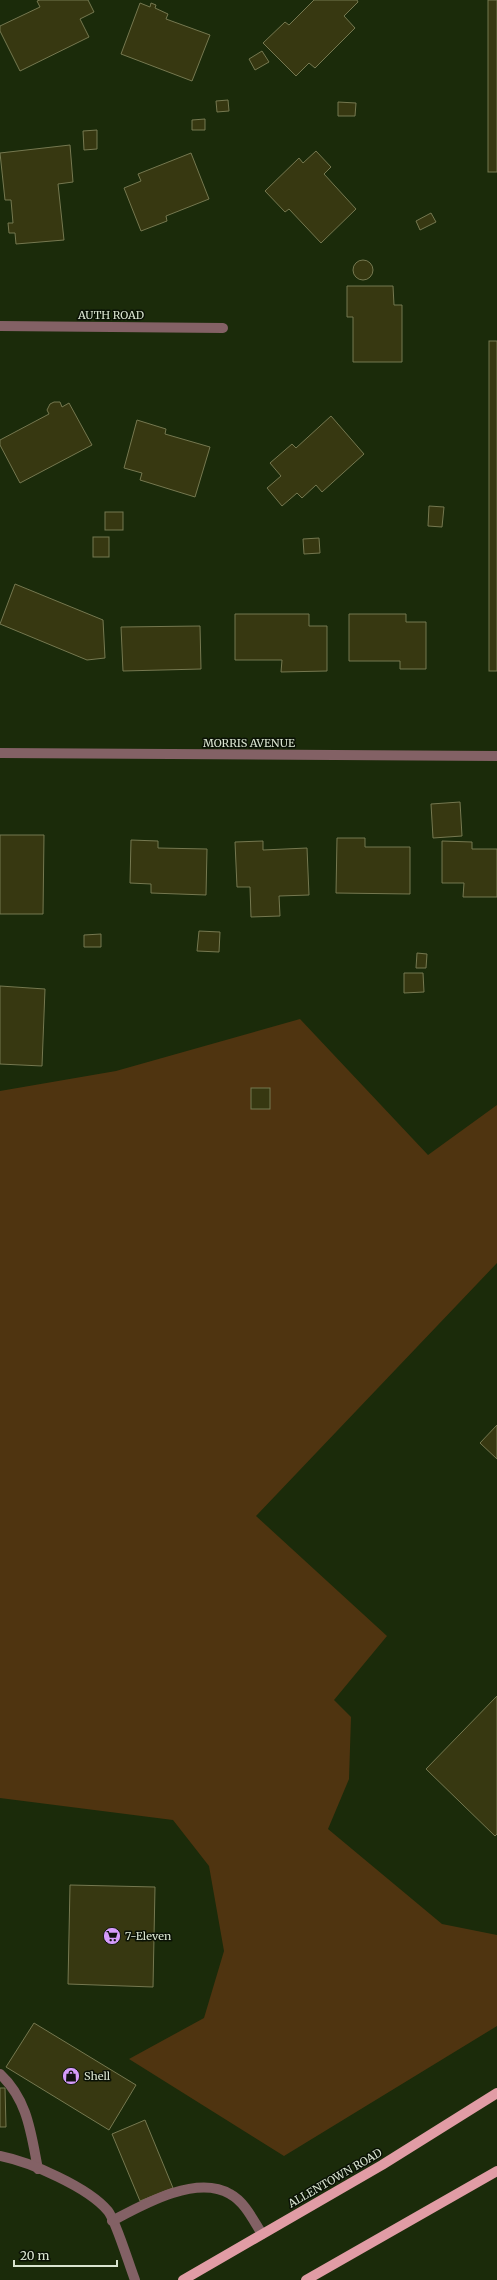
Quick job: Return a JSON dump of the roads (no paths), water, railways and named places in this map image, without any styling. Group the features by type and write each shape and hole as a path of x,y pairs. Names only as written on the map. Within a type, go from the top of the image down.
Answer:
{"main road":[{"name":"ALLENTOWN ROAD","path":"183,2280 382,2165 497,2092"},
{"path":"306,2280 497,2171"}],"street":[{"name":"AUTH ROAD","path":"0,326 223,328"},
{"name":"MORRIS AVENUE","path":"0,753 497,756"},
{"path":"0,2074 15,2090 26,2110 38,2169"},
{"path":"0,2156 12,2158 38,2169 89,2194 109,2212 135,2280"},
{"path":"112,2221 142,2205 161,2198 189,2190 208,2187 218,2188 234,2197 248,2210 262,2234"}],"place":[{"name":"7-Eleven","path":"112,1936"},
{"name":"Shell","path":"71,2076"}]}
